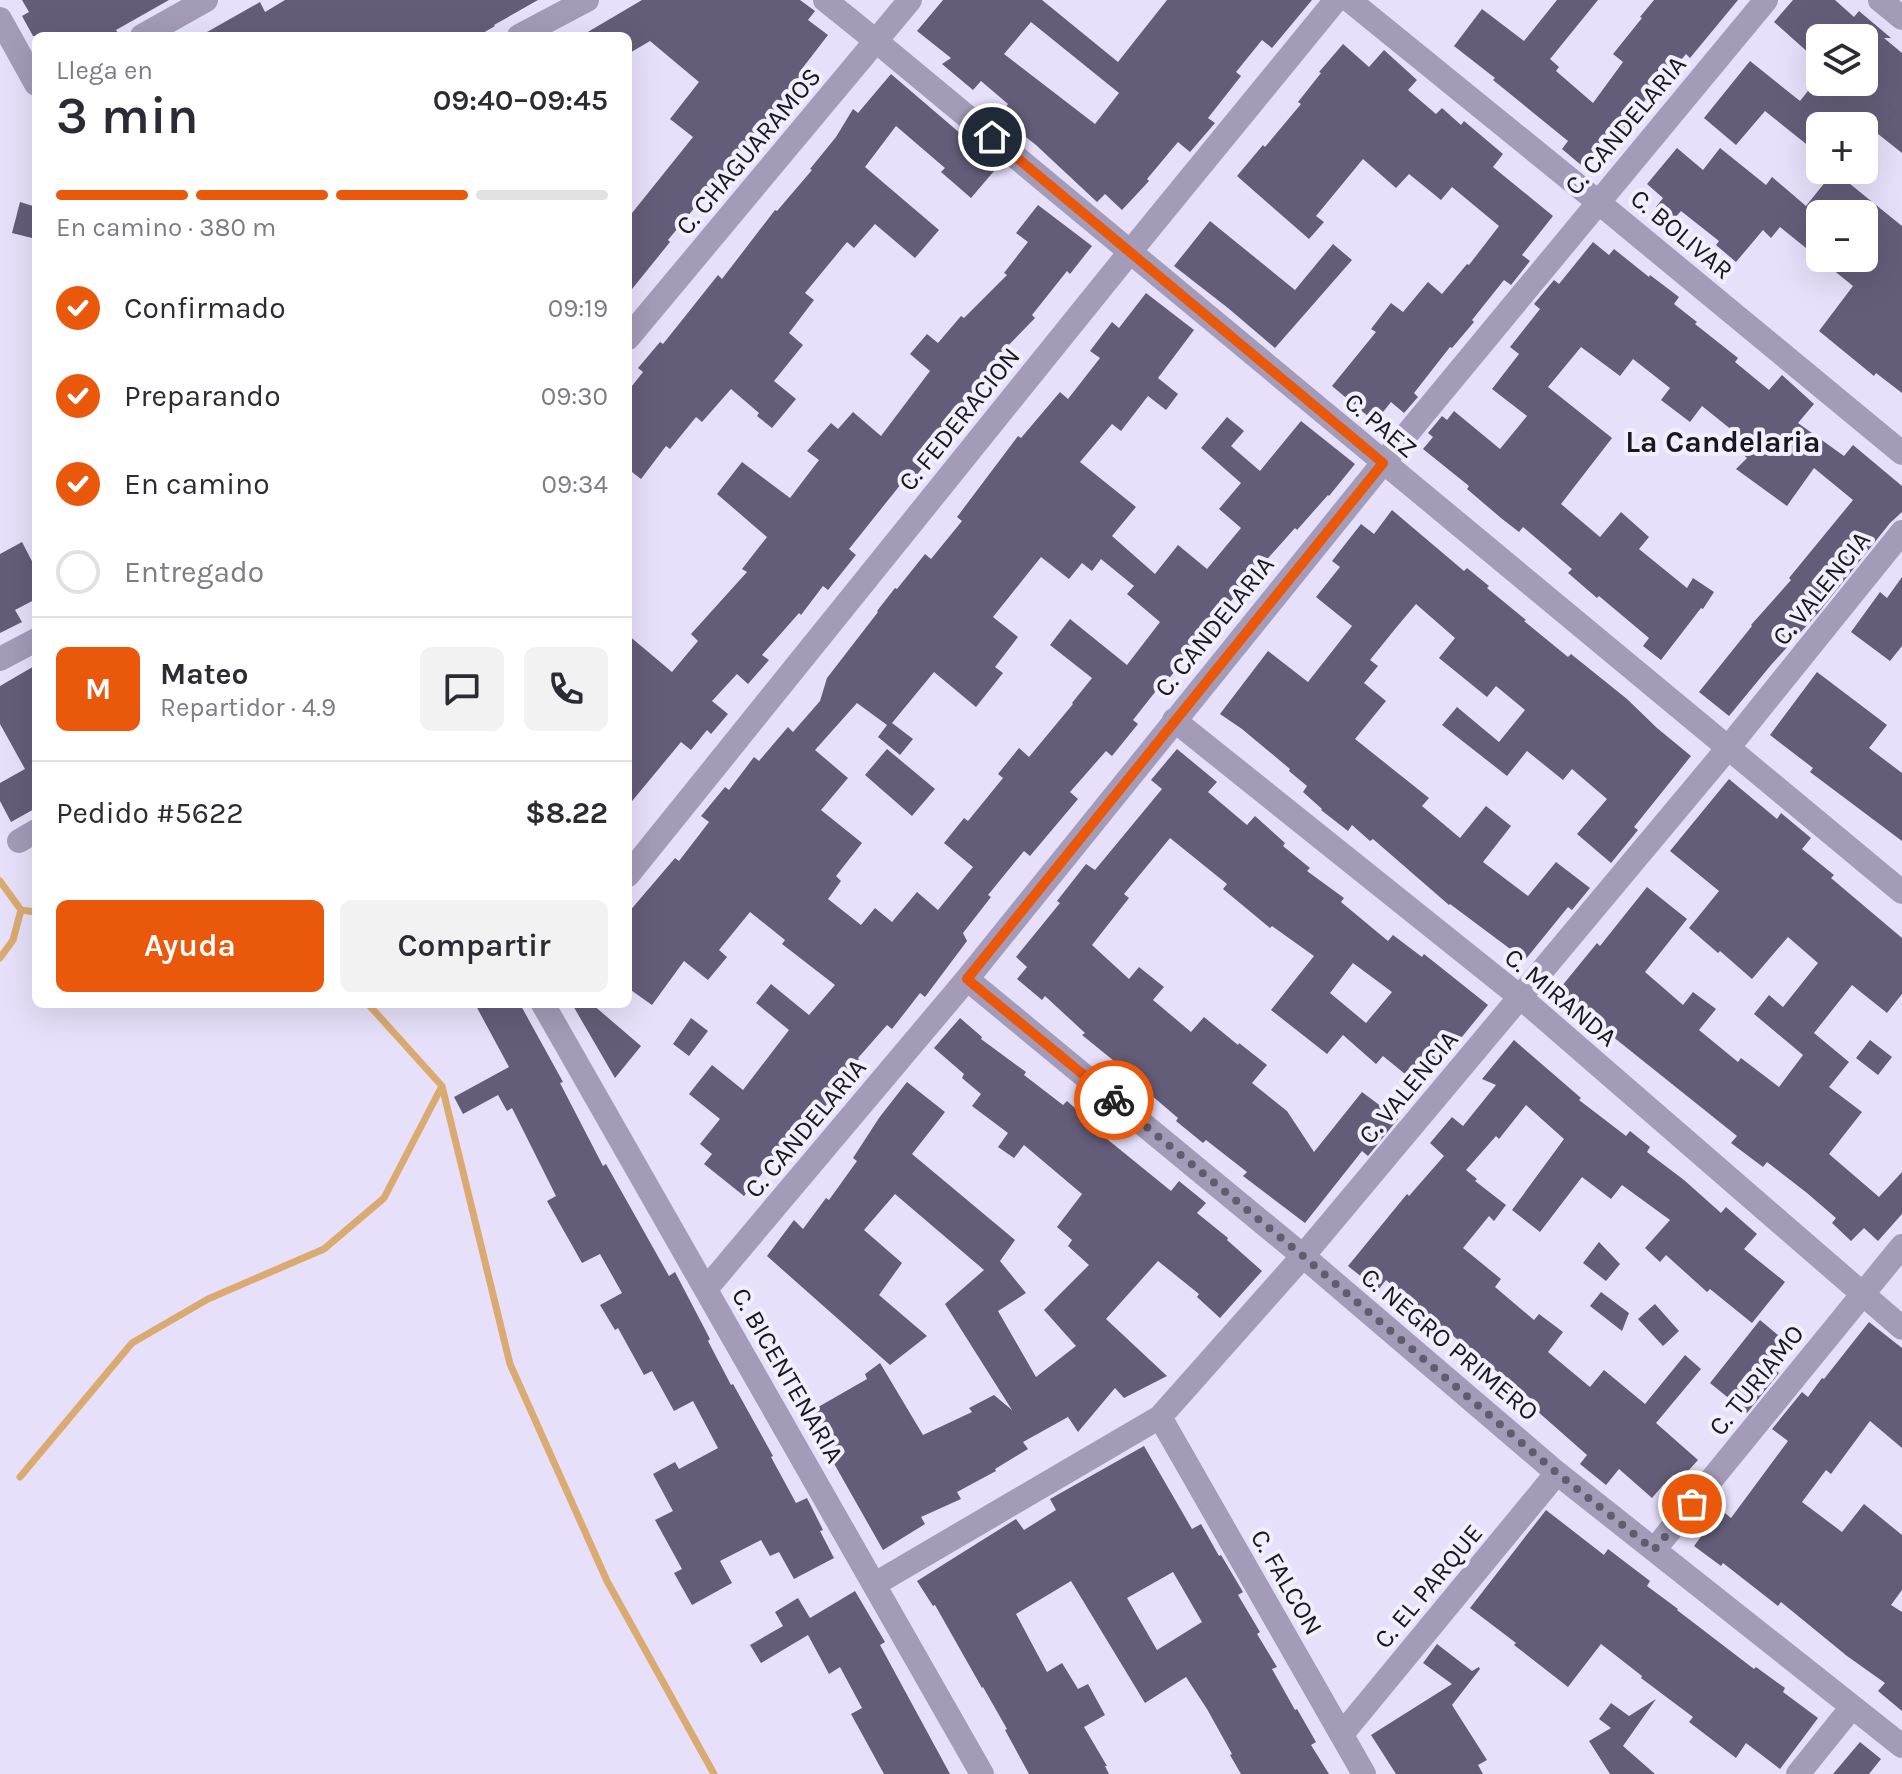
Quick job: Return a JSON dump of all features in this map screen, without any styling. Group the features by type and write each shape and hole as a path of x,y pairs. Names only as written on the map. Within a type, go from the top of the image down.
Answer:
{"street":[{"path":"149,32 206,0"},
{"path":"527,32 587,0"},
{"name":"C. PAEZ","path":"825,0 1902,892"},
{"name":"C. CHAGUARAMOS","path":"632,333 910,0"},
{"name":"C. FEDERACION","path":"632,870 1336,0"},
{"name":"C. BOLIVAR","path":"1349,0 1902,453"},
{"name":"C. CANDELARIA","path":"706,1289 967,979 1383,463 1766,0"},
{"path":"1880,0 1902,18"},
{"path":"0,19 32,77"},
{"name":"C. VALENCIA","path":"875,1584 1160,1417 1303,1256 1728,748 1902,532"},
{"path":"0,659 32,642"},
{"name":"C. MIRANDA","path":"1174,720 1520,997 1902,1328"},
{"name":"C. NEGRO PRIMERO","path":"967,979 1303,1256 1557,1473 1902,1746"},
{"name":"C. BICENTENARIA","path":"545,1008 982,1774"},
{"name":"C. TURIAMO","path":"1654,1550 1902,1246"},
{"name":"C. FALCON","path":"1160,1417 1364,1774"},
{"name":"C. EL PARQUE","path":"1342,1734 1557,1473"},
{"path":"1798,1774 1852,1707"}],"building":[{"path":"22,0 169,0 116,30 117,32 32,34 22,16 29,12"},
{"path":"285,0 538,0 485,32 207,32 260,2 265,12"},
{"path":"642,0 800,0 815,11 808,20 828,35 801,70 806,74 759,127 632,289 632,213 693,137 670,119 699,82 650,41 632,52 632,32 588,32"},
{"path":"943,0 1042,0 1118,62 1167,0 1312,0 1272,48 1262,40 1236,72 1241,76 1208,118 1215,123 1190,152 1178,142 1147,179 1149,181 1122,210 1105,194 1097,202 1036,145 999,116 1008,104 981,81 973,90 942,64 951,58 917,31","holes":["1031,22 1119,93 1095,124 1004,54"]},
{"path":"1557,0 1598,0 1550,59 1559,67 1556,71 1593,103 1623,62 1613,54 1654,0 1738,0 1690,58 1686,54 1656,90 1654,88 1624,129 1627,131 1599,164 1589,156 1581,165 1562,149 1568,141 1454,46 1482,9 1524,41"},
{"path":"1793,0 1835,0 1854,17 1859,11 1874,24 1806,24 1806,51 1774,22"},
{"path":"1878,27 1891,38 1884,38 1902,53 1902,153 1878,134 1878,112 1806,112 1806,144 1765,111 1736,145 1704,118 1750,61 1800,101 1806,93 1806,96 1878,96"},
{"path":"1343,44 1369,67 1384,50 1417,80 1408,90 1436,114 1442,108 1461,125 1464,121 1503,154 1493,167 1553,216 1522,255 1530,261 1511,285 1504,280 1472,320 1474,322 1414,393 1418,397 1404,413 1391,402 1375,422 1332,386 1376,332 1371,329 1391,303 1403,312 1428,282 1442,294 1499,226 1452,187 1441,200 1409,174 1396,188 1363,159 1316,216 1324,222 1309,239 1237,176 1301,104 1298,102"},
{"path":"891,74 1000,164 971,198 941,172 945,168 896,126 865,167 939,230 915,258 875,224 854,248 847,242 805,293 814,300 789,333 803,345 774,381 796,399 772,428 731,389 702,422 696,417 670,449 666,446 641,479 632,472 632,386 643,372 638,368 660,342 663,344 718,275 722,279 775,210 812,170 853,109 858,113"},
{"path":"1677,148 1703,170 1720,148 1766,185 1772,177 1806,206 1806,248 1780,227 1771,238 1763,230 1736,262 1716,245 1719,241 1681,211 1672,221 1656,207 1663,198 1647,184"},
{"path":"1824,184 1850,184 1870,200 1811,200"},
{"path":"20,202 32,206 32,238 12,233"},
{"path":"1038,205 1092,246 1070,274 1067,271 1032,315 1035,318 1003,351 1005,354 958,409 929,450 934,454 910,483 905,479 849,549 856,555 828,590 823,586 801,615 799,613 762,655 769,660 748,684 737,674 712,701 728,714 711,734 707,730 691,750 681,742 632,801 632,638 672,672 698,641 691,634 747,572 742,569 767,537 717,494 742,462 790,498 819,460 807,451 831,423 838,429 853,412 881,436 930,371 910,354 927,334 938,343 961,316 964,318 1007,275 1004,273 1028,242 1016,233"},
{"path":"1878,207 1902,226 1902,393 1876,373 1874,376 1819,331 1853,286 1836,272 1878,272"},
{"path":"1210,221 1295,290 1333,244 1352,260 1275,348 1174,266"},
{"path":"1593,242 1609,255 1614,249 1679,297 1674,304 1738,358 1735,362 1769,390 1782,375 1814,404 1798,423 1844,456 1853,445 1902,486 1902,512 1729,716 1699,692 1853,500 1814,468 1787,506 1736,469 1747,458 1740,452 1748,443 1702,406 1690,422 1661,400 1670,388 1633,359 1620,376 1581,347 1548,387 1612,438 1561,504 1600,537 1621,512 1649,537 1639,549 1687,588 1693,578 1714,592 1661,660 1643,646 1649,638 1568,573 1572,569 1523,527 1519,532 1501,518 1467,489 1469,486 1423,449 1433,437 1428,433 1442,416 1447,420 1454,411 1500,449 1527,416 1492,389 1519,354 1510,347 1540,309 1534,304 1554,280 1559,284"},
{"path":"1146,293 1194,330 1158,378 1178,394 1166,410 1148,396 1121,431 1112,424 1080,462 1136,507 1112,536 1155,574 1178,545 1207,569 1241,528 1219,509 1241,483 1201,448 1227,417 1244,431 1231,446 1260,471 1301,421 1355,464 1329,496 1297,530 1295,528 1245,584 1214,622 1218,626 1196,652 1192,648 1165,684 1163,682 1133,720 1138,724 1112,756 1106,751 1070,792 1078,799 1030,856 1024,851 988,895 991,897 963,933 967,941 925,997 920,993 892,1029 887,1025 858,1058 809,1128 806,1125 776,1164 772,1161 744,1196 704,1164 712,1154 700,1144 720,1119 689,1094 712,1065 743,1090 789,1030 756,1003 771,984 809,1015 835,985 782,944 785,940 750,912 719,950 727,957 708,980 684,961 652,1005 632,991 632,908 675,858 679,861 709,822 701,816 725,787 729,790 754,757 759,761 788,727 793,732 820,701 827,678 877,611 925,554 931,559 962,521 957,517 1018,436 1021,438 1060,392 1068,399 1100,358 1090,351 1112,322 1119,328","holes":["1041,557 1069,579 1082,563 1092,571 1101,559 1134,586 1127,594 1160,622 1127,665 1070,619 1050,645 1092,678 1029,757 1019,748 998,774 1003,778 968,821 964,818 944,843 973,867 938,910 917,892 892,922 875,908 861,925 828,899 841,881 836,876 862,843 821,810 848,778 815,750 857,703 887,725 878,737 900,755 913,739 892,723 934,672 976,707 1003,673 995,667 1018,637 993,617"]},
{"path":"1392,510 1464,571 1467,568 1489,586 1487,588 1568,657 1571,654 1627,699 1691,756 1634,827 1638,830 1611,863 1577,834 1607,799 1572,769 1563,780 1527,751 1507,776 1442,725 1457,707 1499,742 1525,710 1496,686 1487,697 1439,658 1455,638 1416,604 1395,629 1370,660 1378,666 1364,683 1386,701 1355,739 1429,798 1422,806 1460,838 1486,806 1511,826 1483,862 1528,896 1556,862 1590,888 1572,910 1568,907 1525,960 1449,905 1373,839 1370,841 1352,825 1348,831 1321,810 1303,792 1307,786 1290,769 1220,714 1268,651 1308,682 1352,626 1316,597 1340,567 1332,561 1361,524 1374,534"},
{"path":"22,542 32,561 32,601 15,610 22,622 0,633 0,554"},
{"path":"1902,577 1902,646 1890,661 1851,632 1880,592 1887,598"},
{"path":"32,667 32,810 11,822 0,801 0,783 25,769 0,724 0,686"},
{"path":"1817,672 1887,725 1869,748 1902,773 1902,841 1810,772 1813,768 1770,735"},
{"path":"887,749 935,789 912,816 865,775"},
{"path":"1177,749 1217,782 1208,792 1247,825 1255,816 1285,843 1283,846 1310,868 1307,871 1344,898 1341,902 1388,941 1393,935 1422,957 1424,954 1488,1005 1421,1087 1383,1056 1376,1064 1343,1035 1327,1054 1271,1010 1314,956 1272,926 1270,928 1223,889 1227,884 1170,838 1124,894 1129,898 1092,945 1129,979 1139,967 1164,987 1153,1000 1191,1032 1204,1017 1267,1065 1252,1083 1287,1111 1314,1152 1362,1092 1398,1119 1368,1156 1362,1151 1305,1223 1243,1176 1247,1172 1176,1121 1178,1118 1144,1089 1146,1087 1082,1035 1085,1033 1045,996 1042,1000 1017,979 1027,967 1016,957 1060,903 1057,901 1086,864 1095,870 1162,789 1151,780","holes":["1353,963 1392,992 1366,1023 1330,993"]},
{"path":"1729,779 1777,819 1781,813 1811,838 1802,849 1902,938 1902,994 1887,1013 1852,985 1814,1033 1849,1062 1829,1087 1862,1112 1829,1154 1879,1197 1902,1172 1902,1214 1878,1241 1864,1228 1851,1241 1832,1223 1836,1218 1807,1193 1767,1162 1763,1167 1731,1143 1737,1136 1557,992 1597,943 1600,946 1647,887 1687,919 1645,972 1683,1005 1693,992 1716,1009 1699,1030 1738,1062 1741,1058 1779,1087 1803,1055 1754,1014 1769,995 1783,1007 1818,963 1788,937 1752,979 1689,928 1719,891 1670,851"},
{"path":"477,1008 522,1008 563,1082 560,1083 603,1166 606,1164 669,1276 675,1272 731,1385 773,1456 796,1503 807,1498 834,1558 794,1579 779,1552 770,1556 761,1540 720,1561 732,1583 692,1605 674,1573 682,1569 655,1520 673,1511 653,1474 675,1462 679,1469 718,1448 693,1401 674,1411 652,1371 644,1375 618,1328 615,1330 600,1305 622,1293 600,1254 582,1263 547,1201 556,1196 512,1108 507,1111 498,1095 463,1114 454,1097 509,1067"},
{"path":"574,1008 597,1008 641,1046 615,1078"},
{"path":"691,1018 708,1031 689,1056 673,1044"},
{"path":"960,1018 981,1039 1026,1072 1024,1075 1063,1105 1067,1101 1093,1124 1091,1126 1171,1191 1179,1181 1206,1203 1197,1213 1262,1271 1220,1318 1197,1297 1199,1294 1158,1261 1106,1319 1167,1376 1124,1398 1115,1388 1078,1432 1068,1417 1023,1442 1028,1449 957,1492 961,1499 921,1517 925,1524 883,1550 806,1414 867,1379 865,1374 880,1363 923,1435 972,1412 969,1408 994,1395 1012,1410 945,1304 984,1270 895,1194 864,1230 902,1263 879,1295 927,1336 890,1365 767,1256 794,1220 803,1229 826,1198 829,1200 857,1161 853,1158 879,1118 907,1082 945,1112 912,1154 1015,1240 1000,1261 1026,1293 998,1311 1036,1377 1076,1346 1044,1310 1089,1265 1068,1246 1072,1240 1057,1227 1082,1194 1024,1145 1014,1158 998,1147 1008,1133 972,1106 981,1094 962,1078 964,1074 934,1048"},
{"path":"1514,1040 1581,1098 1579,1100 1626,1136 1630,1131 1650,1147 1647,1152 1721,1213 1726,1207 1757,1234 1744,1249 1785,1282 1752,1323 1710,1289 1707,1292 1666,1255 1660,1262 1645,1248 1670,1220 1622,1185 1611,1199 1582,1177 1540,1232 1512,1210 1564,1139 1526,1105 1499,1139 1496,1136 1466,1170 1506,1205 1494,1221 1489,1216 1463,1248 1501,1279 1495,1287 1534,1320 1539,1314 1563,1332 1548,1352 1590,1387 1604,1370 1645,1404 1685,1355 1701,1369 1656,1423 1698,1460 1671,1490 1664,1484 1652,1498 1619,1469 1606,1485 1580,1464 1587,1455 1528,1403 1531,1399 1386,1280 1378,1290 1348,1266 1407,1194 1409,1196 1444,1156 1430,1143 1452,1117 1463,1126 1496,1085 1482,1079"},
{"path":"1870,1040 1892,1057 1878,1075 1856,1058"},
{"path":"1599,1242 1620,1264 1606,1281 1583,1263"},
{"path":"1601,1292 1629,1313 1622,1331 1590,1306"},
{"path":"1655,1304 1679,1331 1663,1346 1638,1319"},
{"path":"1760,1320 1790,1345 1770,1367 1779,1373 1747,1413 1710,1383"},
{"path":"1869,1322 1902,1348 1902,1448 1870,1421 1831,1474 1826,1470 1802,1502 1842,1532 1864,1504 1902,1535 1902,1590 1891,1605 1902,1612 1902,1711 1878,1691 1885,1683 1781,1602 1778,1606 1723,1563 1721,1566 1694,1546 1721,1510 1731,1518 1788,1441 1772,1429 1802,1392 1808,1397"},
{"path":"1144,1446 1192,1529 1201,1524 1243,1592 1238,1595 1277,1667 1272,1669 1316,1742 1311,1745 1329,1774 1241,1774 1207,1709 1186,1677 1145,1703 1071,1581 1016,1614 1047,1672 1062,1663 1078,1689 1088,1684 1105,1715 1084,1727 1109,1774 1029,1774 983,1687 935,1605 917,1581 1016,1519 1024,1530 1056,1510 1050,1499","holes":["1173,1572 1202,1622 1157,1650 1127,1598"]},
{"path":"1546,1510 1604,1555 1608,1549 1650,1581 1647,1586 1754,1669 1756,1667 1785,1688 1783,1692 1818,1718 1780,1769 1746,1743 1736,1758 1689,1722 1693,1717 1601,1644 1568,1687 1470,1608"},
{"path":"855,1591 885,1642 880,1645 950,1774 884,1774 851,1714 862,1708 840,1667 829,1674 808,1635 761,1663 750,1645 783,1626 775,1612 798,1598 810,1618"},
{"path":"1437,1644 1472,1671 1480,1669 1452,1705 1487,1760 1478,1765 1483,1774 1396,1774 1371,1735 1452,1684 1423,1663"},
{"path":"1656,1699 1623,1746 1655,1774 1610,1774 1589,1741 1611,1728 1599,1719 1611,1703 1629,1716"},
{"path":"1860,1742 1881,1759 1869,1774 1833,1774"}],"waterway":[{"path":"0,881 21,910 32,911"},
{"path":"0,958 13,940 21,910"},
{"path":"372,1008 442,1086 510,1364 607,1581 714,1774"},
{"path":"20,1477 132,1343 208,1299 324,1249 384,1198 442,1086"}],"way so far":[{"path":"1114,1100 1557,1473 1654,1550 1692,1504"}],"district":[{"name":"La Candelaria","path":"1723,442"}],"route":[{"path":"992,137 1383,463 967,979 1114,1100"}]}
